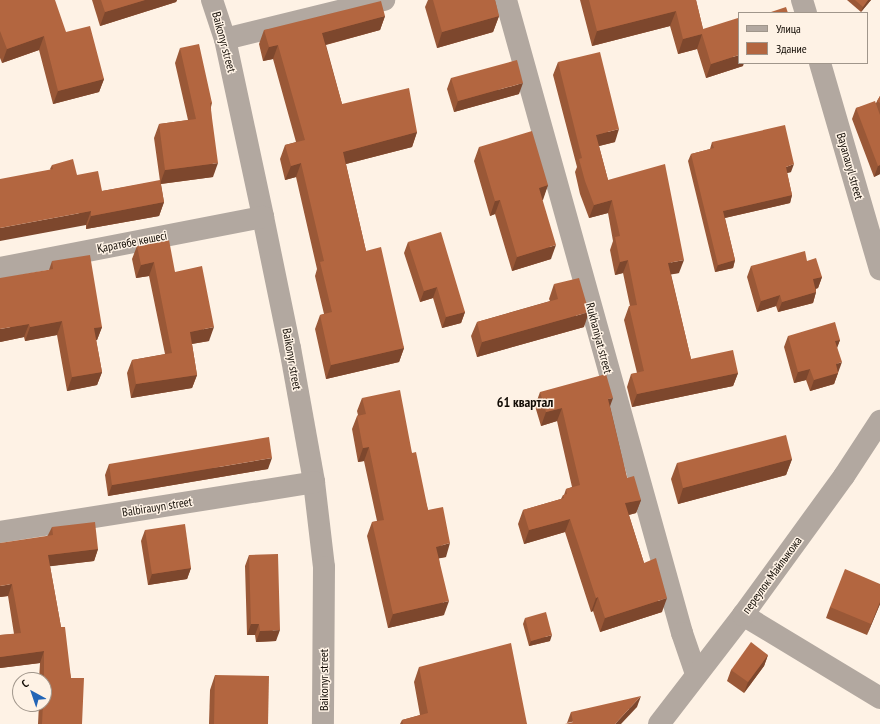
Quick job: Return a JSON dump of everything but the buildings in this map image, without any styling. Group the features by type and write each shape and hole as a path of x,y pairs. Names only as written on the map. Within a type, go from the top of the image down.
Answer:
{"street":[{"name":"Baikonyr street","path":"212,0 225,39 263,217 290,348 314,482 324,567 324,724"},
{"path":"225,39 384,0"},
{"name":"Rukhaniyat street","path":"506,0 682,633 696,674"},
{"path":"802,0 806,12"},
{"name":"Bayanauyl street","path":"820,64 880,268"},
{"name":"Қаратөбе көшесі","path":"0,268 263,217"},
{"name":"переулок Майлыкожа","path":"659,724 696,674 743,615 844,476 880,421"},
{"name":"Balbirauyn street","path":"0,532 314,482"},
{"path":"743,615 880,698"}],"district":[{"name":"61 квартал","path":"525,402"}]}
